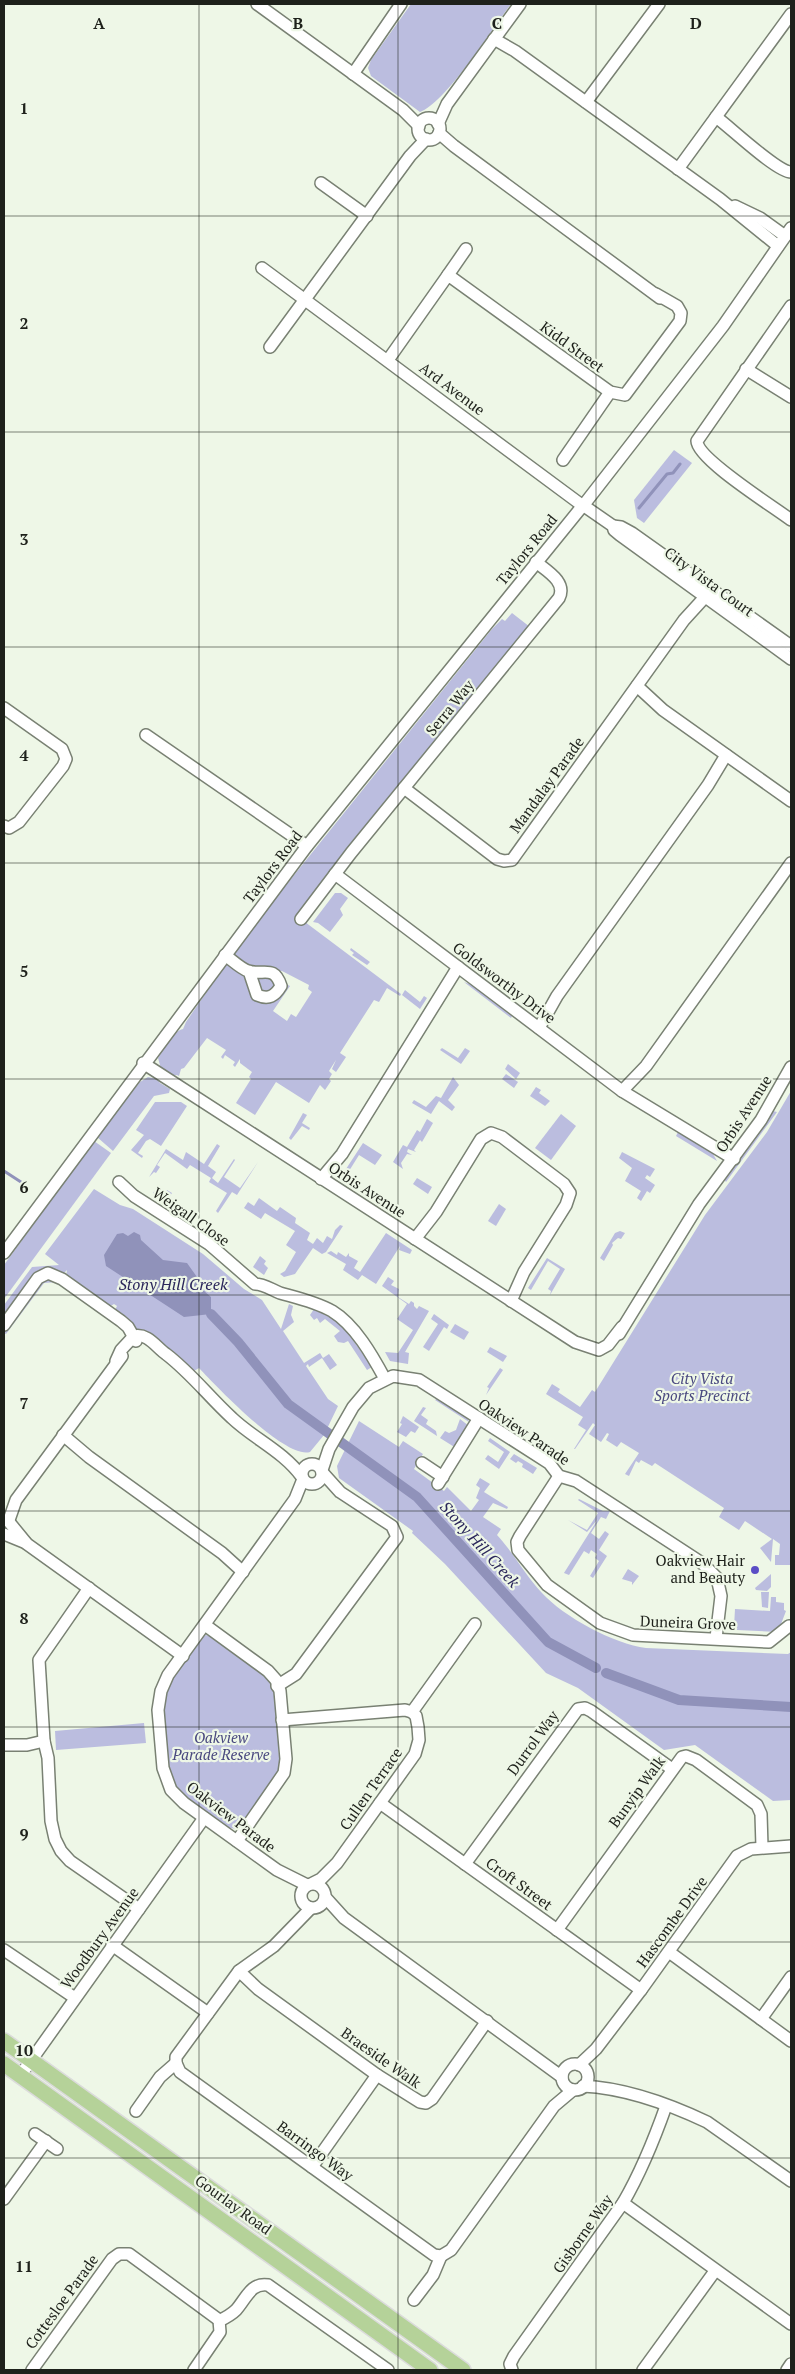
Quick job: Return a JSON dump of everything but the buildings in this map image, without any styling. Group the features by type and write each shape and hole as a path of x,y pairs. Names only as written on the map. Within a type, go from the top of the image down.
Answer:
{"main road":[{"name":"Gourlay Road","path":"4,2041 463,2370"},
{"name":"Gourlay Road","path":"4,2064 430,2370"}],"street":[{"name":"Kidd Street","path":"257,4 656,294 676,315 668,339 625,395 610,392 448,275"},
{"path":"352,72 401,4"},
{"path":"270,347 520,4"},
{"path":"588,103 659,4"},
{"path":"678,169 791,14"},
{"path":"496,37 720,199 785,237"},
{"path":"715,119 782,170 791,172"},
{"path":"767,157 791,165"},
{"path":"321,183 367,216"},
{"name":"Taylors Road","path":"4,1254 143,1063 306,846 583,505 723,326 785,237"},
{"path":"388,360 466,249"},
{"name":"Ard Avenue","path":"262,268 583,505"},
{"path":"791,306 710,419 698,437 697,445 714,465 791,520"},
{"path":"748,366 791,397"},
{"path":"563,460 610,392"},
{"name":"City Vista Court","path":"583,505 613,526 618,534 791,659"},
{"name":"City Vista Court","path":"613,526 632,533 791,646"},
{"name":"Serra Way","path":"335,874 559,598 562,590 560,584 536,562"},
{"name":"Mandalay Parade","path":"404,788 497,859 504,861 512,860 702,595"},
{"path":"634,689 791,802"},
{"path":"4,708 62,750 66,759 19,822 9,828 4,826"},
{"path":"146,735 306,846"},
{"path":"536,1026 729,757"},
{"path":"626,1093 791,863"},
{"path":"301,919 335,874"},
{"name":"Goldsworthy Drive","path":"335,874 626,1093 705,1143 731,1162"},
{"path":"225,955 249,971"},
{"path":"325,1181 436,1004 462,970"},
{"name":"Orbis Avenue","path":"143,1063 575,1342 592,1355 603,1356 615,1342 622,1327 699,1204 761,1120 791,1067"},
{"path":"418,1241 484,1137 494,1133 502,1137 564,1184 570,1193 566,1205 508,1299"},
{"name":"Weigall Close","path":"119,1182 134,1196 209,1244 255,1284 261,1284 270,1290 310,1302 333,1312 348,1325 366,1348 385,1379"},
{"path":"4,1325 38,1278 48,1273 62,1279 121,1321 136,1339"},
{"path":"183,1656 27,1544 4,1534 8,1528 7,1519 16,1500 116,1361 121,1350 136,1339 145,1337 186,1371 238,1424 283,1455 308,1481 340,1492"},
{"name":"Oakview Parade","path":"385,1379 402,1376 418,1380 549,1463 559,1476 576,1481 702,1563 717,1578 721,1596 716,1638"},
{"path":"308,1481 320,1481 329,1449 348,1415 369,1388 385,1379"},
{"path":"422,1463 440,1480 479,1418"},
{"path":"61,1437 245,1569"},
{"path":"308,1481 303,1470 329,1449"},
{"path":"277,1686 296,1674 383,1554 390,1538 388,1530 379,1520 340,1492 317,1465 309,1465 283,1455"},
{"name":"Duneira Grove","path":"559,1476 517,1542 518,1550 547,1586 600,1623 633,1635 769,1642 788,1626"},
{"name":"Oakview Parade","path":"308,1481 164,1683 158,1700 163,1768 167,1783 177,1797 278,1870 310,1884"},
{"path":"4,1509 16,1500"},
{"path":"7,1519 27,1544"},
{"path":"89,1588 39,1660 43,1720 40,1742 47,1766 51,1821 61,1850 70,1861 139,1909"},
{"path":"282,1720 405,1710 412,1712 475,1624"},
{"path":"205,1625 268,1671 276,1680 277,1686 286,1759 284,1773 237,1841"},
{"name":"Durrol Way","path":"465,1864 578,1709 585,1708 591,1711 672,1769"},
{"name":"Cullen Terrace","path":"310,1884 321,1879 337,1863 411,1761 418,1748 418,1722 412,1712"},
{"path":"6,1745 40,1742"},
{"name":"Bunyip Walk","path":"557,1930 682,1757 692,1757 757,1805 761,1814 762,1847"},
{"name":"Croft Street","path":"380,1803 641,1990"},
{"name":"Woodbury Avenue","path":"20,2076 204,1818"},
{"name":"Hascombe Drive","path":"575,2077 669,1952 737,1856 751,1849 791,1846"},
{"name":"Cullen Terrace","path":"325,1895 337,1863"},
{"name":"Oakview Parade","path":"278,1870 300,1898"},
{"path":"282,1936 302,1890 310,1884 320,1886 344,1918 539,2058 575,2077 666,2106 707,2122 791,2181"},
{"path":"136,2110 160,2077 176,2063 176,2057 238,1971 274,1946 282,1936 314,1907 322,1903 325,1895"},
{"path":"300,1898 304,1905 344,1918"},
{"path":"112,1945 208,2013"},
{"path":"4,1950 74,2000"},
{"path":"669,1952 791,2041"},
{"name":"Braeside Walk","path":"238,1971 258,1989 377,2075 412,2099 426,2102 435,2095 487,2021"},
{"path":"761,2019 791,1977"},
{"name":"Barringo Way","path":"176,2063 180,2072 434,2255 442,2256"},
{"path":"312,2167 377,2075"},
{"path":"414,2300 433,2275 442,2256 451,2250 575,2077"},
{"name":"Gisborne Way","path":"512,2370 510,2364 514,2356 623,2204 650,2154 666,2106"},
{"path":"35,2134 57,2149"},
{"path":"4,2198 46,2141"},
{"path":"623,2204 791,2324"},
{"name":"Cottesloe Parade","path":"32,2370 112,2259 119,2254 129,2254 141,2262 212,2312 220,2322"},
{"path":"643,2370 715,2271"},
{"path":"194,2370 220,2332 220,2322 234,2312 253,2287 258,2285 268,2285 388,2370"},
{"path":"787,2370 791,2364"}],"green space":[{"path":"411,4 511,4 455,81 430,106 420,112 371,76 368,68 371,60"},
{"path":"674,450 692,463 644,523 637,518 634,500"},
{"path":"512,613 530,627 301,919 401,994 400,996 387,988 379,1002 374,1000 340,1053 346,1057 336,1072 332,1069 336,1060 329,1071 332,1074 329,1079 331,1081 325,1090 320,1085 309,1103 276,1082 255,1115 236,1103 251,1079 249,1077 252,1072 240,1063 240,1059 235,1067 233,1065 235,1062 225,1055 223,1059 221,1057 226,1050 207,1038 184,1068 181,1069 179,1076 172,1076 161,1069 158,1058 166,1045 176,1033 183,1029 227,962 243,970 256,999 284,983 290,986 273,1011 287,1021 291,1014 296,1017 312,992 308,989 309,985 282,971 251,967 233,955 274,900 492,629 502,619 505,621"},
{"path":"335,893 341,893 348,898 340,909 343,915 330,932 318,923 313,922"},
{"path":"351,948 370,962 367,965 352,955 354,953 350,950"},
{"path":"265,974 278,983 268,996 256,988 257,978"},
{"path":"464,982 472,985 513,1014 511,1018"},
{"path":"405,990 420,1002 424,996 427,998 420,1009 402,995"},
{"path":"442,1048 458,1058 465,1048 470,1051 461,1064 440,1050"},
{"path":"508,1064 520,1073 516,1079 505,1069"},
{"path":"506,1074 518,1082 514,1088 502,1079"},
{"path":"148,1077 157,1079 170,1089 169,1093 154,1096 113,1151 97,1137 140,1082"},
{"path":"453,1077 459,1085 448,1100 455,1107 452,1111 439,1101 431,1114 412,1103 414,1100 426,1107 436,1096 441,1098"},
{"path":"536,1087 541,1090 539,1093 550,1101 545,1106 530,1096"},
{"name":"City Vista Sports Precinct","path":"791,1091 791,1558 790,1565 775,1565 775,1555 779,1555 780,1544 773,1539 771,1562 760,1548 772,1539 745,1521 739,1530 719,1517 724,1508 655,1463 652,1466 641,1460 639,1463 636,1461 629,1476 625,1474 639,1453 621,1442 617,1447 606,1440 609,1434 607,1433 601,1442 589,1434 595,1425 593,1423 574,1449 586,1430 578,1425 583,1417 546,1394 552,1384 560,1389 558,1392 580,1407 592,1390 595,1392 705,1215 767,1132"},
{"path":"155,1102 181,1102 187,1106 161,1146 150,1139 146,1141 138,1153 143,1156 142,1158 131,1150 144,1135 136,1130"},
{"path":"773,1111 777,1112 726,1182 724,1179"},
{"path":"303,1113 307,1115 302,1123 310,1128 309,1130 302,1126 291,1140 289,1138"},
{"path":"561,1114 576,1126 551,1160 535,1148"},
{"path":"427,1119 433,1123 422,1142 420,1140 414,1150 416,1152 408,1149 407,1152 412,1155 407,1154 401,1163 403,1169 393,1162 403,1145 407,1147 417,1130 420,1132"},
{"path":"678,1132 713,1154 717,1161 676,1136"},
{"path":"94,1141 111,1153 4,1299 4,1265"},
{"path":"363,1143 382,1155 375,1165 359,1155 349,1171 346,1169"},
{"path":"217,1144 220,1146 208,1166 216,1172 212,1178 218,1183 234,1159 224,1177 240,1188 258,1162 237,1195 232,1192 218,1213 216,1211 227,1193 209,1182 211,1178 190,1165 187,1169 165,1153 157,1165 160,1167 156,1173 154,1172 149,1177 166,1149 183,1160 186,1152 204,1164"},
{"path":"622,1152 655,1169 650,1177 647,1175 645,1178 655,1185 650,1193 647,1191 641,1201 637,1198 641,1191 625,1181 632,1168 619,1158"},
{"path":"417,1178 432,1187 428,1194 413,1184"},
{"path":"157,1187 172,1193 166,1202 153,1193"},
{"path":"94,1189 120,1205 133,1209 203,1254 244,1289 262,1300 281,1329 289,1304 293,1306 291,1315 294,1322 283,1331 304,1363 320,1353 323,1358 329,1354 337,1365 330,1370 322,1358 309,1367 308,1364 306,1366 328,1399 338,1406 324,1435 310,1452 299,1451 285,1445 269,1434 235,1405 199,1368 194,1371 181,1359 137,1331 115,1310 117,1306 114,1304 109,1307 66,1276 67,1270 63,1274 53,1268 42,1269 4,1318 4,1305 32,1267 59,1265 45,1254"},
{"path":"259,1198 277,1211 280,1207 296,1218 295,1223 310,1233 307,1240 313,1244 317,1238 323,1243 327,1236 332,1239 335,1230 340,1225 343,1226 326,1252 322,1254 313,1248 295,1274 284,1277 280,1274 285,1271 296,1252 286,1245 295,1231 265,1213 261,1219 244,1208 248,1202 254,1206"},
{"path":"499,1204 506,1209 496,1226 488,1221"},
{"path":"620,1231 625,1233 621,1239 618,1238 612,1243 613,1245 604,1261 600,1258 615,1233"},
{"path":"386,1233 412,1250 410,1254 399,1250 400,1246 376,1284 362,1275 358,1280 343,1270 346,1264 327,1253 331,1251 337,1255 338,1252 346,1257 349,1253 349,1256 358,1261 354,1268 360,1272"},
{"path":"260,1256 266,1261 264,1264 268,1268 264,1275 253,1267"},
{"path":"547,1258 565,1269 550,1295 551,1291 548,1289 560,1269 548,1261 531,1290 528,1288"},
{"path":"388,1277 394,1281 391,1285 399,1289 398,1297 409,1304 411,1301 417,1309 419,1306 429,1311 405,1352 409,1353 408,1364 390,1361 385,1352 398,1353 413,1330 397,1319 407,1304 382,1286"},
{"path":"46,1278 58,1282 44,1283 6,1334 4,1333"},
{"path":"314,1309 341,1323 372,1367 367,1370 348,1341 344,1343 338,1342 334,1336 340,1331 325,1319 320,1323 317,1318 314,1320 310,1315"},
{"path":"434,1314 449,1325 447,1329 444,1327 429,1351 423,1347 438,1324 431,1319"},
{"path":"455,1324 469,1332 464,1340 450,1332"},
{"path":"490,1347 507,1356 503,1362 487,1352"},
{"path":"500,1368 503,1370 486,1395 489,1388 487,1387"},
{"path":"438,1398 467,1416 469,1422 435,1400"},
{"path":"423,1407 426,1408 421,1415 428,1420 426,1424 436,1431 437,1436 414,1421"},
{"path":"403,1416 419,1427 415,1433 411,1431 406,1437 397,1432 402,1424 400,1423"},
{"path":"460,1419 469,1426 456,1448 440,1438 445,1431 449,1433 456,1430"},
{"path":"359,1421 399,1447 403,1441 423,1454 414,1469 444,1491 447,1487 471,1511 479,1500 476,1498 480,1488 476,1485 480,1478 490,1484 484,1492 508,1507 507,1509 493,1503 483,1517 501,1529 497,1535 542,1593 563,1611 590,1628 619,1641 646,1648 788,1654 791,1652 791,1800 773,1801 695,1745 664,1750 578,1688 546,1673 445,1564 412,1533 413,1531 339,1478 337,1466"},
{"path":"490,1438 510,1452 499,1469 485,1459 488,1455 498,1462 504,1452 488,1441"},
{"path":"514,1454 537,1468 533,1474 522,1467 523,1464 518,1461 516,1463 510,1459"},
{"path":"579,1499 603,1511 610,1511 606,1519 601,1517 591,1533 599,1539 605,1531 609,1534 599,1550 607,1556 593,1578 590,1576 599,1561 595,1558 597,1554 591,1550 589,1554 584,1551 569,1575 564,1573 598,1519 587,1532 568,1520 587,1530 598,1513"},
{"path":"628,1569 639,1576 632,1585 632,1582 622,1579"},
{"path":"771,1574 771,1587 767,1591 756,1590 755,1588"},
{"path":"761,1592 769,1592 768,1608 762,1607"},
{"path":"771,1597 776,1597 776,1602 784,1603 784,1610 786,1611 778,1632 737,1630 734,1627 735,1609 770,1611"},
{"name":"Oakview Parade Reserve","path":"206,1635 214,1638 264,1674 274,1690 280,1769 241,1825 236,1829 226,1827 182,1797 169,1777 162,1701 169,1681 200,1637"},
{"path":"144,1723 146,1743 56,1750 55,1731"}],"water":[{"name":"Stony Hill Creek","path":"134,1232 140,1235 141,1240 163,1260 187,1263 197,1277 197,1285 211,1297 211,1314 184,1317 106,1266 104,1255 117,1234 123,1233 128,1236"}],"waterway":[{"path":"639,508 667,474 673,473 680,464"},
{"name":"Stony Hill Creek","path":"4,1171 24,1184"},
{"name":"Stony Hill Creek","path":"211,1314 238,1342 288,1404 417,1497 548,1642 596,1668"},
{"name":"Stony Hill Creek","path":"606,1673 679,1700 791,1707"}],"place":[{"name":"Oakview Hair and Beauty","path":"755,1570"}]}
